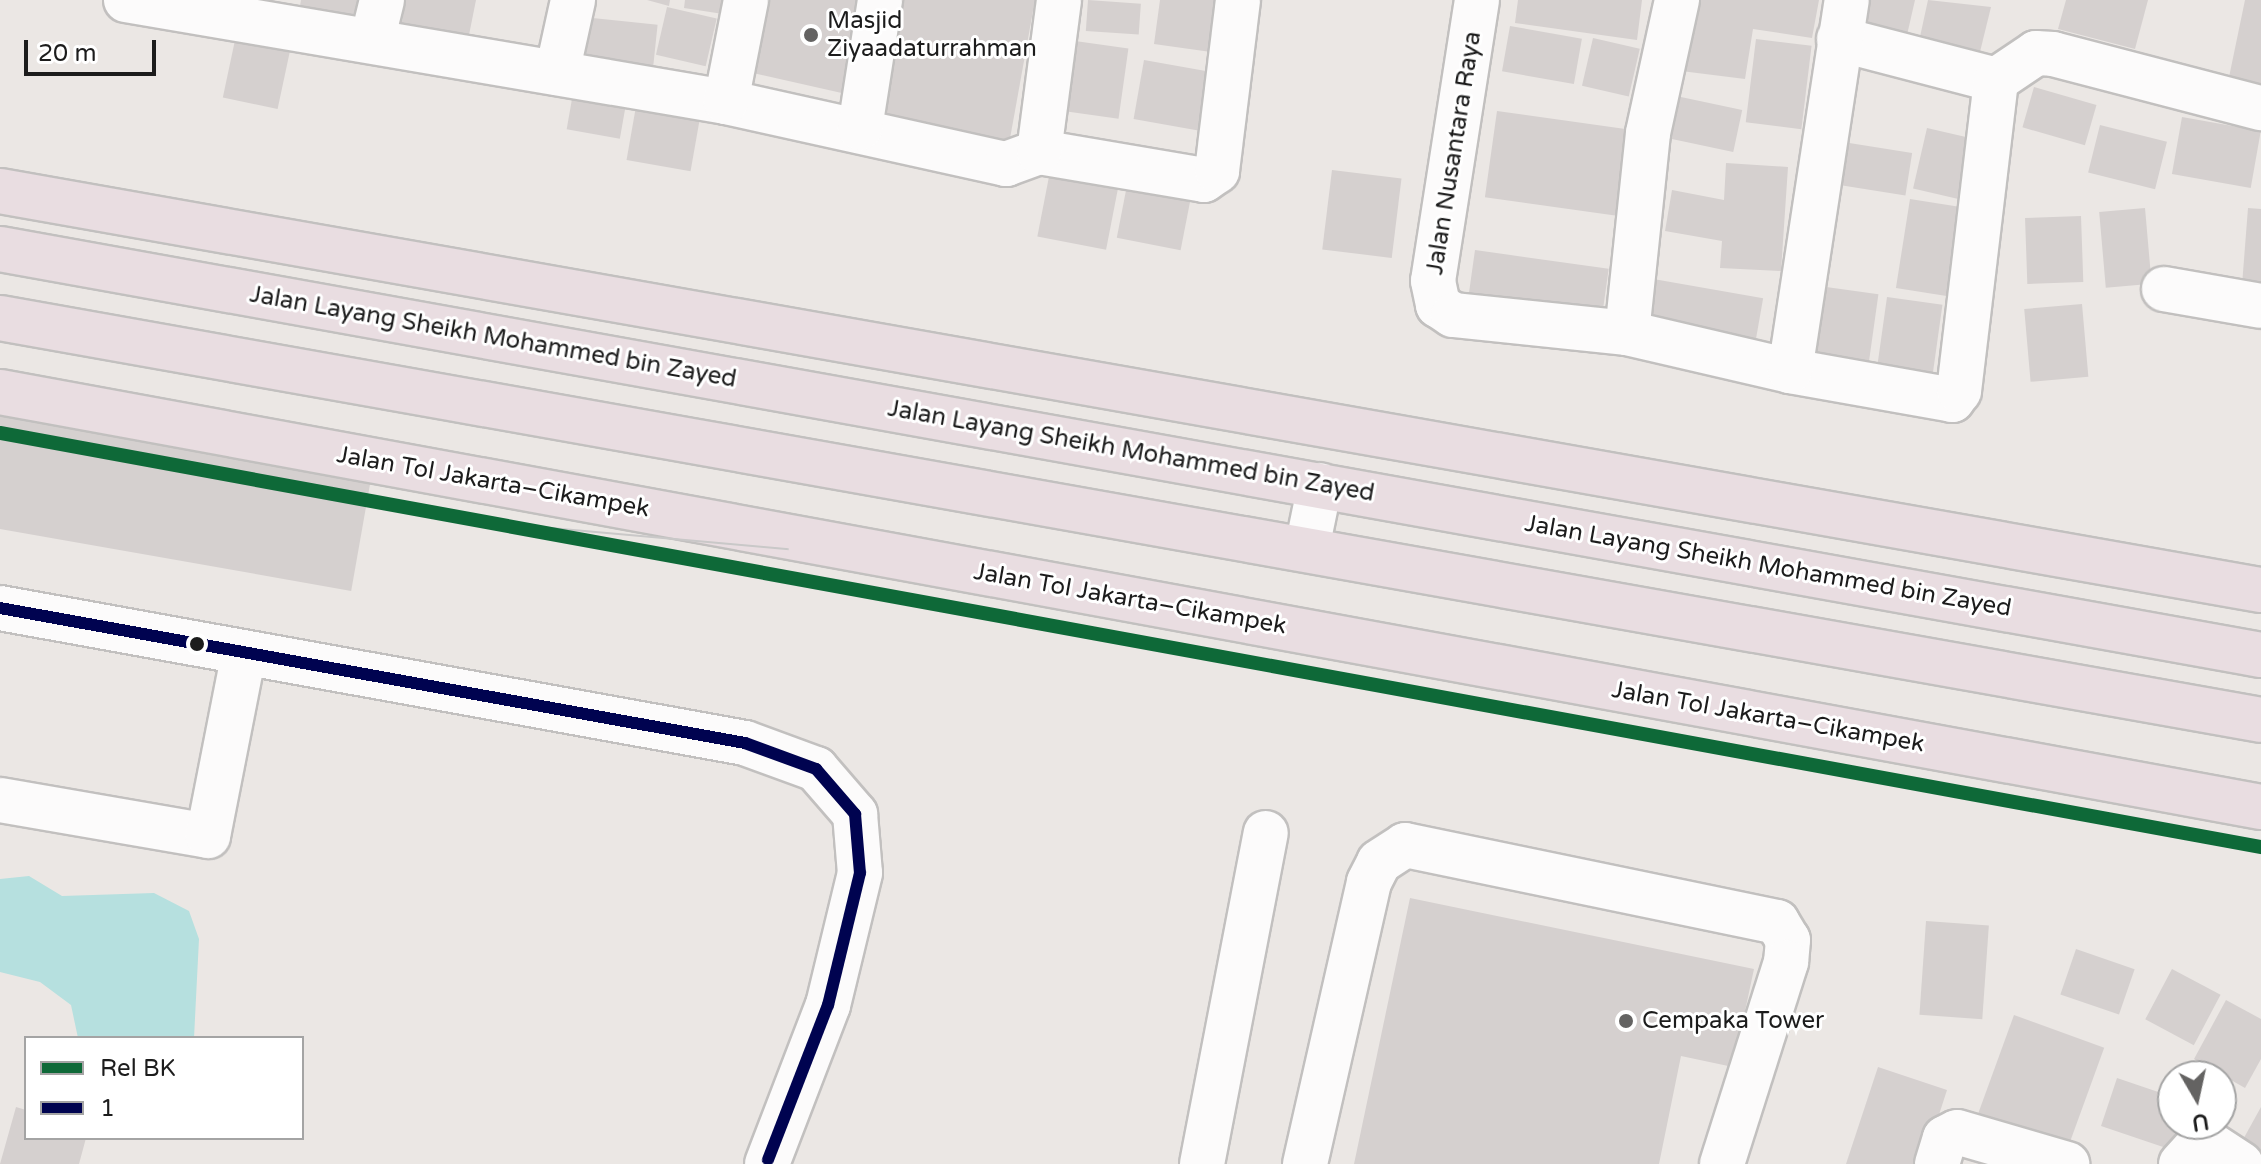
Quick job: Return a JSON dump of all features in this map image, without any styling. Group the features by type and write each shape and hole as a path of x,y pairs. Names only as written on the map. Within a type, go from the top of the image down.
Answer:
{"highway":[{"path":"0,191 2261,590"},
{"name":"Jalan Layang Sheikh Mohammed bin Zayed","path":"0,249 2261,655"},
{"path":"0,318 2261,720"},
{"name":"Jalan Tol Jakarta–Cikampek","path":"0,392 2261,807"}],"street":[{"path":"126,0 377,21 557,73 860,128 866,136 1006,164 1039,152 1204,180 1217,171 1238,0"},
{"path":"557,73 573,0"},
{"path":"726,102 746,0"},
{"path":"860,128 880,0"},
{"path":"1039,152 1059,0"},
{"name":"Jalan Nusantara Raya","path":"1477,0 1433,281 1438,305 1453,315 1627,333"},
{"path":"1677,0 1648,133 1627,333 1790,371 1955,399 1996,80 2036,53 2053,54 2261,108"},
{"path":"1790,371 1843,20 1996,80"},
{"path":"2164,289 2261,306"},
{"path":"1307,548 1320,485"},
{"path":"0,608 745,743 816,769 855,814 860,873 828,1005 773,1163"},
{"path":"0,800 208,836 244,652"},
{"path":"1202,1164 1266,833"},
{"path":"1305,1164 1369,882 1391,851 1405,845 1441,849 1777,922 1788,940 1786,962 1722,1164"},
{"path":"1937,1164 1945,1138 1957,1132 2067,1164"},
{"path":"2181,1164 2198,1145 2210,1144 2241,1164"}],"water":[{"path":"29,876 62,896 154,893 189,911 199,939 194,1036 78,1036 71,1005 40,982 0,972 0,879"}],"building":[{"path":"301,0 363,0 359,17 300,6"},
{"path":"406,0 476,0 467,45 400,32"},
{"path":"647,0 670,0 669,6"},
{"path":"685,0 739,0 736,16 684,8"},
{"name":"Masjid Ziyaadaturrahman","path":"766,0 875,0 855,96 744,71"},
{"path":"902,0 1035,0 1009,144 880,121"},
{"path":"1088,0 1141,4 1139,35 1086,31"},
{"path":"1160,0 1219,0 1211,52 1154,44"},
{"path":"1518,0 1642,0 1637,40 1515,23"},
{"path":"1687,0 1819,0 1812,38 1753,29 1745,79 1681,71"},
{"path":"1848,0 1915,0 1907,35 1844,20"},
{"path":"1928,0 1991,7 1978,60 1918,46"},
{"path":"2066,0 2148,0 2135,49 2058,29"},
{"path":"2245,0 2261,0 2261,89 2228,82"},
{"path":"667,7 717,18 706,66 656,55"},
{"path":"583,17 658,25 653,66 579,58"},
{"path":"238,26 293,38 278,109 223,97"},
{"path":"1510,26 1582,39 1574,84 1502,71"},
{"path":"1593,38 1640,49 1629,97 1582,86"},
{"path":"1756,39 1812,46 1801,129 1746,122"},
{"path":"1068,40 1128,48 1119,119 1058,110"},
{"path":"1144,60 1210,72 1200,131 1134,119"},
{"path":"575,82 628,91 620,139 567,129"},
{"path":"2034,87 2096,105 2085,145 2022,127"},
{"path":"1662,93 1742,110 1733,152 1653,135"},
{"path":"638,95 702,106 691,171 627,160"},
{"path":"1497,111 1640,131 1627,217 1485,197"},
{"path":"2182,117 2261,131 2251,188 2172,174"},
{"path":"2100,125 2167,142 2155,189 2088,173"},
{"path":"1927,128 1977,139 1963,200 1913,188"},
{"path":"1843,142 1912,153 1905,195 1836,184"},
{"path":"1053,156 1122,169 1106,250 1037,236"},
{"path":"1726,163 1788,167 1781,271 1720,268 1722,241 1665,231 1672,190 1724,200"},
{"path":"1332,170 1401,179 1392,258 1322,249"},
{"path":"1129,175 1193,187 1181,250 1117,238"},
{"path":"1910,199 1965,208 1951,297 1896,288"},
{"path":"2145,208 2152,284 2106,288 2099,212"},
{"path":"2248,208 2261,209 2261,299 2241,298"},
{"path":"2081,216 2083,282 2027,284 2025,218"},
{"path":"1475,250 1609,269 1601,324 1467,305"},
{"path":"1642,277 1763,298 1753,354 1632,332"},
{"path":"1819,286 1878,294 1867,374 1808,365"},
{"path":"1887,297 1942,305 1932,381 1876,373"},
{"path":"2082,304 2088,377 2031,382 2024,309"},
{"path":"0,400 373,466 351,591 0,529"},
{"path":"1410,898 1754,969 1733,1067 1681,1056 1659,1164 1354,1164"},
{"path":"1926,921 1989,925 1982,1019 1919,1015"},
{"path":"2076,949 2135,969 2119,1015 2060,994"},
{"path":"2172,969 2221,995 2194,1045 2145,1019"},
{"path":"2226,1000 2261,1019 2261,1059 2245,1088 2237,1083 2237,1060 2194,1059"},
{"path":"2014,1015 2104,1048 2064,1159 1974,1126"},
{"path":"1878,1067 1947,1090 1923,1164 1846,1164"},
{"path":"2117,1078 2157,1092 2157,1140 2175,1140 2172,1150 2101,1126"},
{"path":"16,1107 24,1109 24,1140 85,1140 79,1164 0,1164"},
{"path":"2261,1107 2261,1164 2235,1154"}],"tram line":[{"path":"496,523 788,549"}],"rail line":[{"name":"BK","path":"0,433 2261,847"}],"transit line":[{"name":"1","path":"0,608 745,743 816,769 855,814 860,873 828,1005 768,1160"}],"place":[{"name":"Masjid Ziyaadaturrahman","path":"811,35"},
{"name":"Cempaka Tower","path":"1626,1021"}]}
